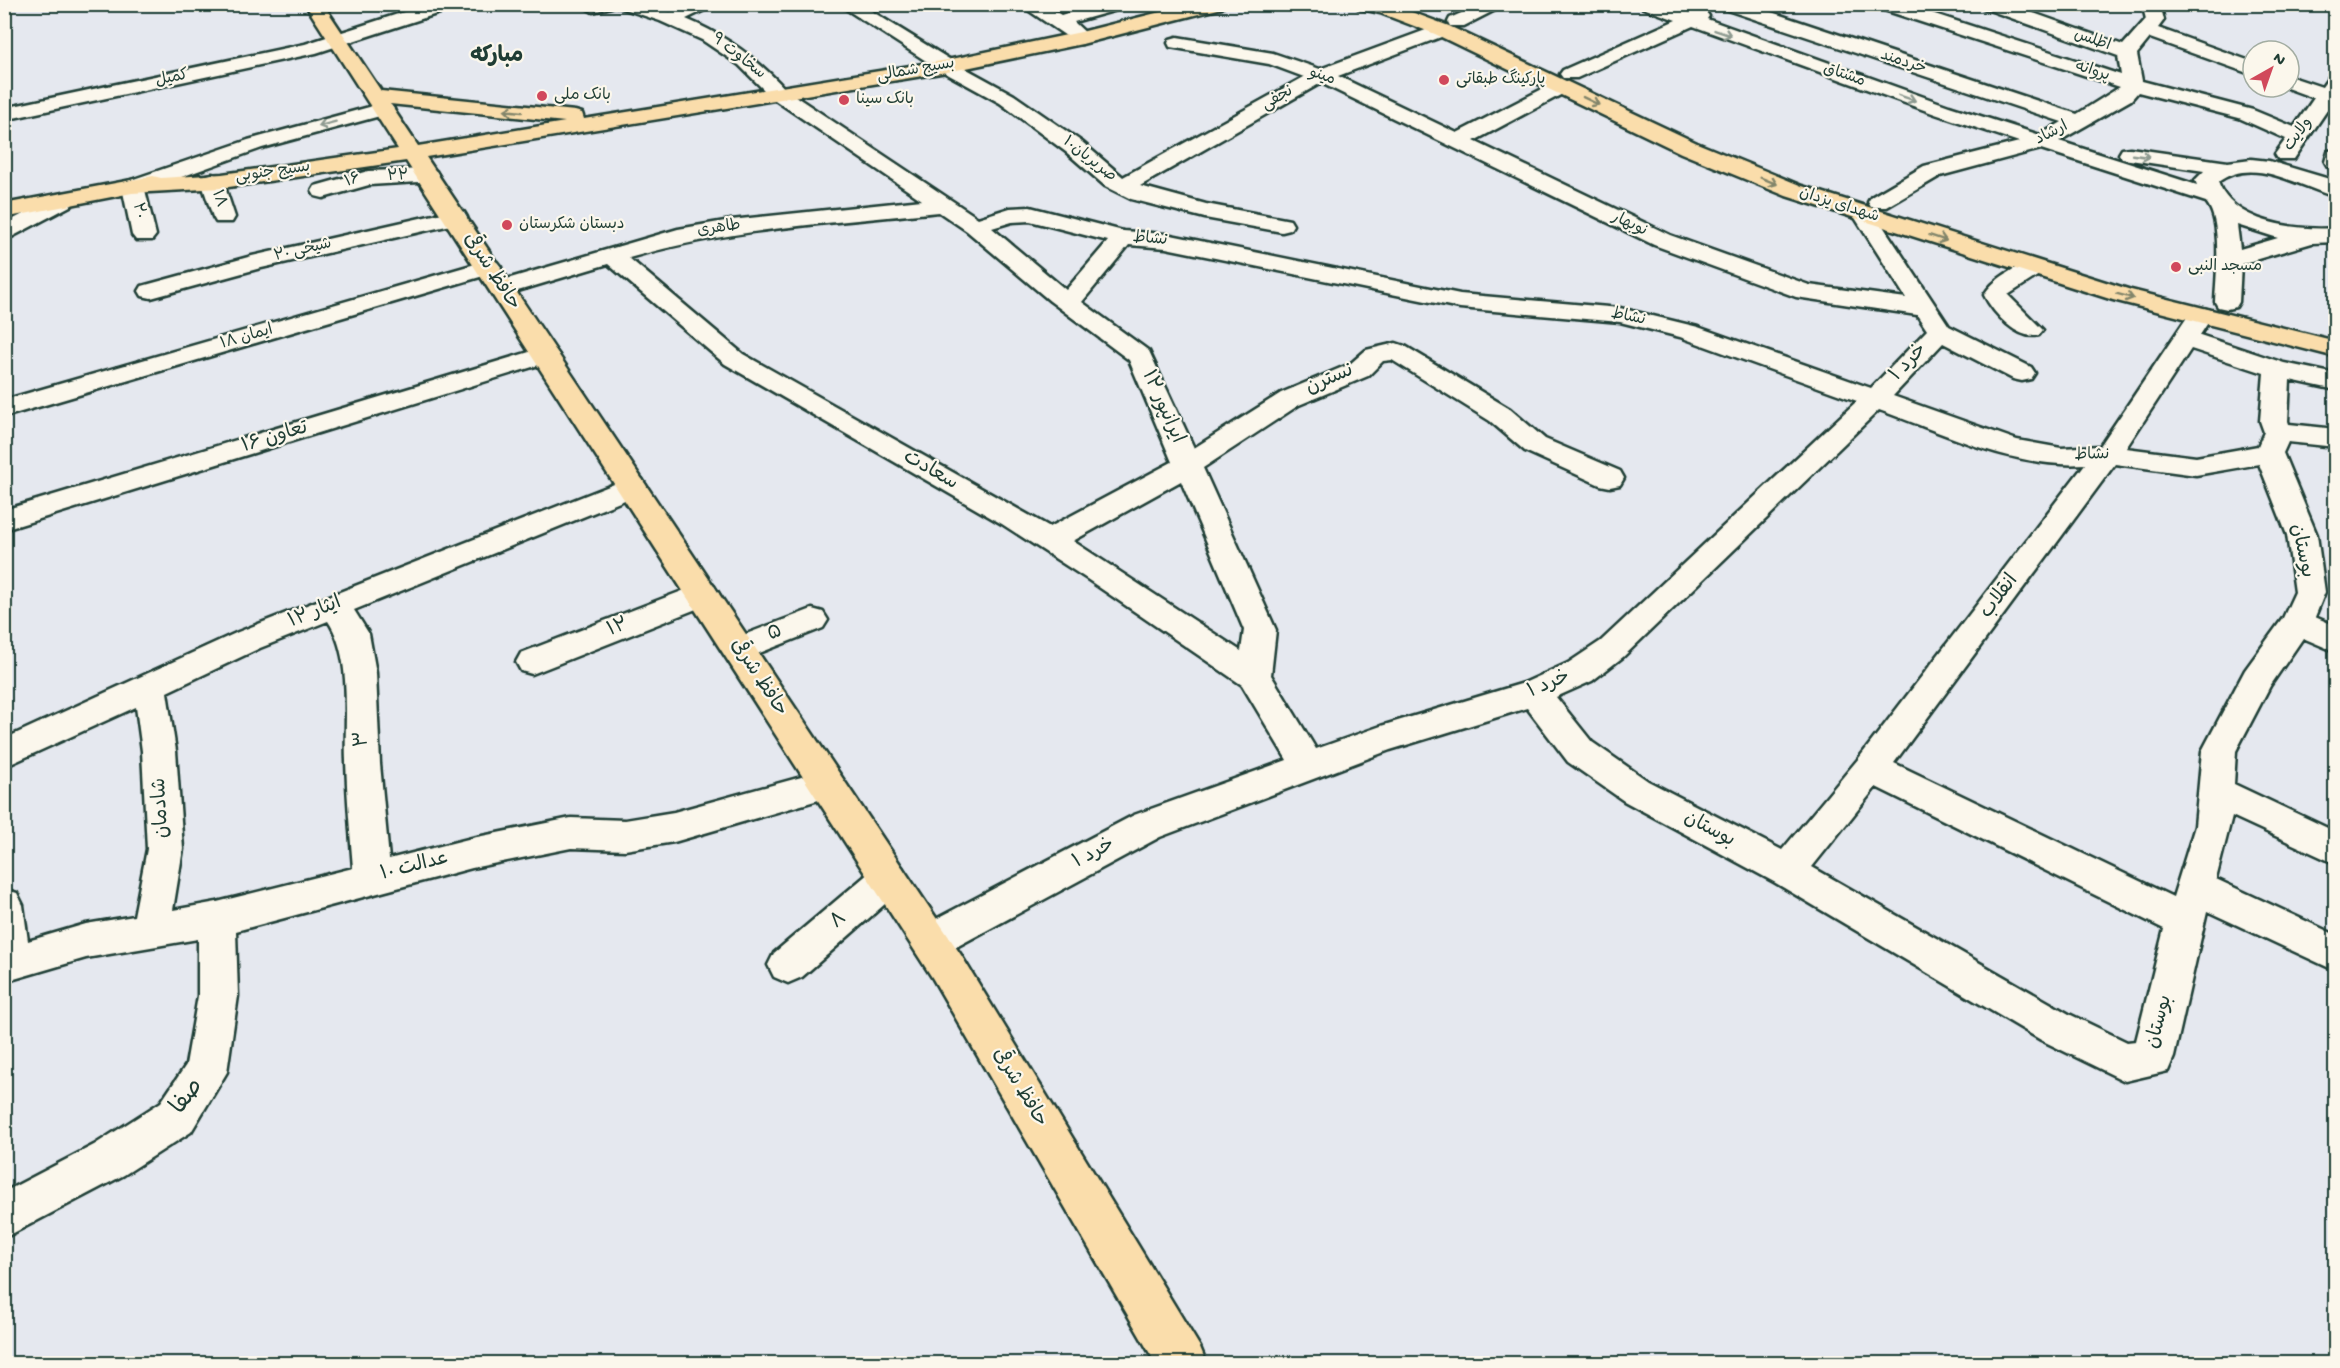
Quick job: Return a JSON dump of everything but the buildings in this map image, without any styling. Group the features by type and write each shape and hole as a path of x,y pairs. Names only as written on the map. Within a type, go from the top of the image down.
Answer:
{"main road":[{"name":"حافظ شرقی","path":"314,4 931,941 1184,1364"},
{"name":"بسیج شمالی","path":"416,157 613,121 947,66 1082,38 1216,4"},
{"name":"شهدای یزدان","path":"1364,4 1450,26"},
{"name":"شهدای یزدان","path":"1417,4 1450,26 1565,80 1772,161"},
{"name":"شهدای یزدان","path":"1565,80 1632,121 1689,148 1794,191 1871,208 2081,262 2204,318 2336,327"},
{"path":"379,102 613,121"},
{"path":"1632,121 1651,122 1656,114"},
{"path":"1689,148 1686,143 1690,138 1709,136"},
{"name":"بسیج جنوبی","path":"4,211 218,170 416,157"},
{"name":"بسیج جنوبی","path":"132,187 362,170"},
{"name":"شهدای یزدان","path":"1804,173 1871,208 2034,268 2122,296 2204,318 2336,349"}],"street":[{"name":"کمیل","path":"4,114 236,66 339,40 448,4"},
{"path":"588,4 593,7 607,4"},
{"name":"سخاوت ۹","path":"623,4 700,29 714,37 765,76 779,94"},
{"path":"668,19 708,4"},
{"name":"صریریان۱۰","path":"847,4 947,66 1007,99 1074,147 1113,181 1139,194 1205,211 1282,225"},
{"path":"1028,4 1082,38"},
{"path":"1058,21 1119,4"},
{"name":"نجفی","path":"1124,186 1318,76 1450,26 1498,4"},
{"name":"مشتاق","path":"1649,4 1931,106 2042,142"},
{"path":"1458,141 1565,80 1725,4"},
{"name":"خردمند","path":"1725,4 2078,121"},
{"name":"پروانه","path":"1884,4 2133,85 2246,114 2300,137"},
{"name":"اطلس","path":"1989,4 2127,53"},
{"path":"2133,85 2127,53 2155,20 2151,4"},
{"path":"2147,30 2241,65"},
{"name":"مینو","path":"1177,43 1273,59 1343,84 1458,141"},
{"path":"2301,84 2331,88"},
{"name":"ارشاد","path":"1871,208 1932,171 2042,142 2124,96 2133,85"},
{"name":"ولایت","path":"2237,167 2285,156 2331,88"},
{"name":"ایرانپور ۱۲","path":"779,94 975,226 1068,303 1140,356 1260,630 1254,676"},
{"path":"132,187 379,102"},
{"name":"نوبهار","path":"1458,141 1662,240 1805,292 1931,320"},
{"path":"2042,142 2294,173 2336,190"},
{"path":"2042,142 2218,202 2252,222 2278,231 2312,236 2336,235"},
{"path":"2336,156 2336,162"},
{"name":"۲۲","path":"362,170 416,157"},
{"path":"2237,167 2213,172 2206,180 2207,190 2218,202 2229,260 2204,318 2277,369 2336,382"},
{"name":"۱۶","path":"323,191 362,170"},
{"name":"۱۸","path":"212,181 224,217"},
{"name":"۲۰","path":"132,187 144,235"},
{"path":"4,234 64,200"},
{"name":"طاهری","path":"495,278 613,256 678,236 724,228 943,205"},
{"path":"1871,208 1931,320 2022,373"},
{"path":"1166,241 1205,211"},
{"name":"نشاط","path":"975,226 1010,215 1030,214 1123,238 1166,241 1460,302 1620,315 1689,332 2012,448 2061,457 2108,454 2196,466 2273,442 2336,438"},
{"name":"شیخی ۲۰","path":"151,291 252,263 456,217"},
{"path":"2229,260 2312,236"},
{"path":"1068,303 1123,238"},
{"name":"سعادت","path":"613,256 734,359 1049,541 1254,676"},
{"path":"2030,330 1999,301 1996,295 1998,291 2034,268"},
{"name":"ایمان ۱۸","path":"4,409 495,278"},
{"name":"انقلاب","path":"1787,871 1871,768 2108,454 2204,318"},
{"name":"خرد ۱","path":"931,941 1147,826 1308,765 1534,693 1580,672 1612,649 1874,400 1931,320"},
{"name":"نسترن","path":"1049,541 1188,465 1290,399 1359,370 1375,355 1396,351 1500,415 1535,446 1610,478"},
{"name":"تعاون ۱۶","path":"4,520 546,355"},
{"name":"بوستان","path":"1534,693 1580,753 1636,791 1787,871 2055,1027 2125,1062 2153,1057 2190,904 2213,826 2219,751 2257,679 2296,622 2310,592 2302,535 2273,442 2277,369"},
{"name":"ایثار ۱۲","path":"4,754 249,640 632,486"},
{"name":"۱۲","path":"532,662 703,594"},
{"name":"۳","path":"334,606 353,634 360,673 363,764 372,878"},
{"name":"۵","path":"739,649 812,620"},
{"path":"2296,622 2336,640"},
{"path":"1254,676 1308,765"},
{"name":"شادمان","path":"150,686 159,751 165,849 151,929"},
{"path":"1871,768 2190,904 2336,954"},
{"name":"عدالت ۱۰","path":"8,964 86,941 217,920 472,853 572,833 625,835 674,827 827,784"},
{"path":"2216,792 2336,849"},
{"name":"۸","path":"788,964 889,878"},
{"path":"4,905 8,964"},
{"name":"صفا","path":"4,1216 109,1160 176,1117 206,1072 218,996 217,920"}],"place":[{"name":"پارکینگ طبقاتی","path":"1444,80"},
{"name":"بانک ملی","path":"542,96"},
{"name":"بانک سینا","path":"844,100"},
{"name":"دبستان شکرستان","path":"507,225"},
{"name":"مسجد النبی","path":"2176,267"}],"district":[{"name":"مبارکه","path":"497,57"}]}
